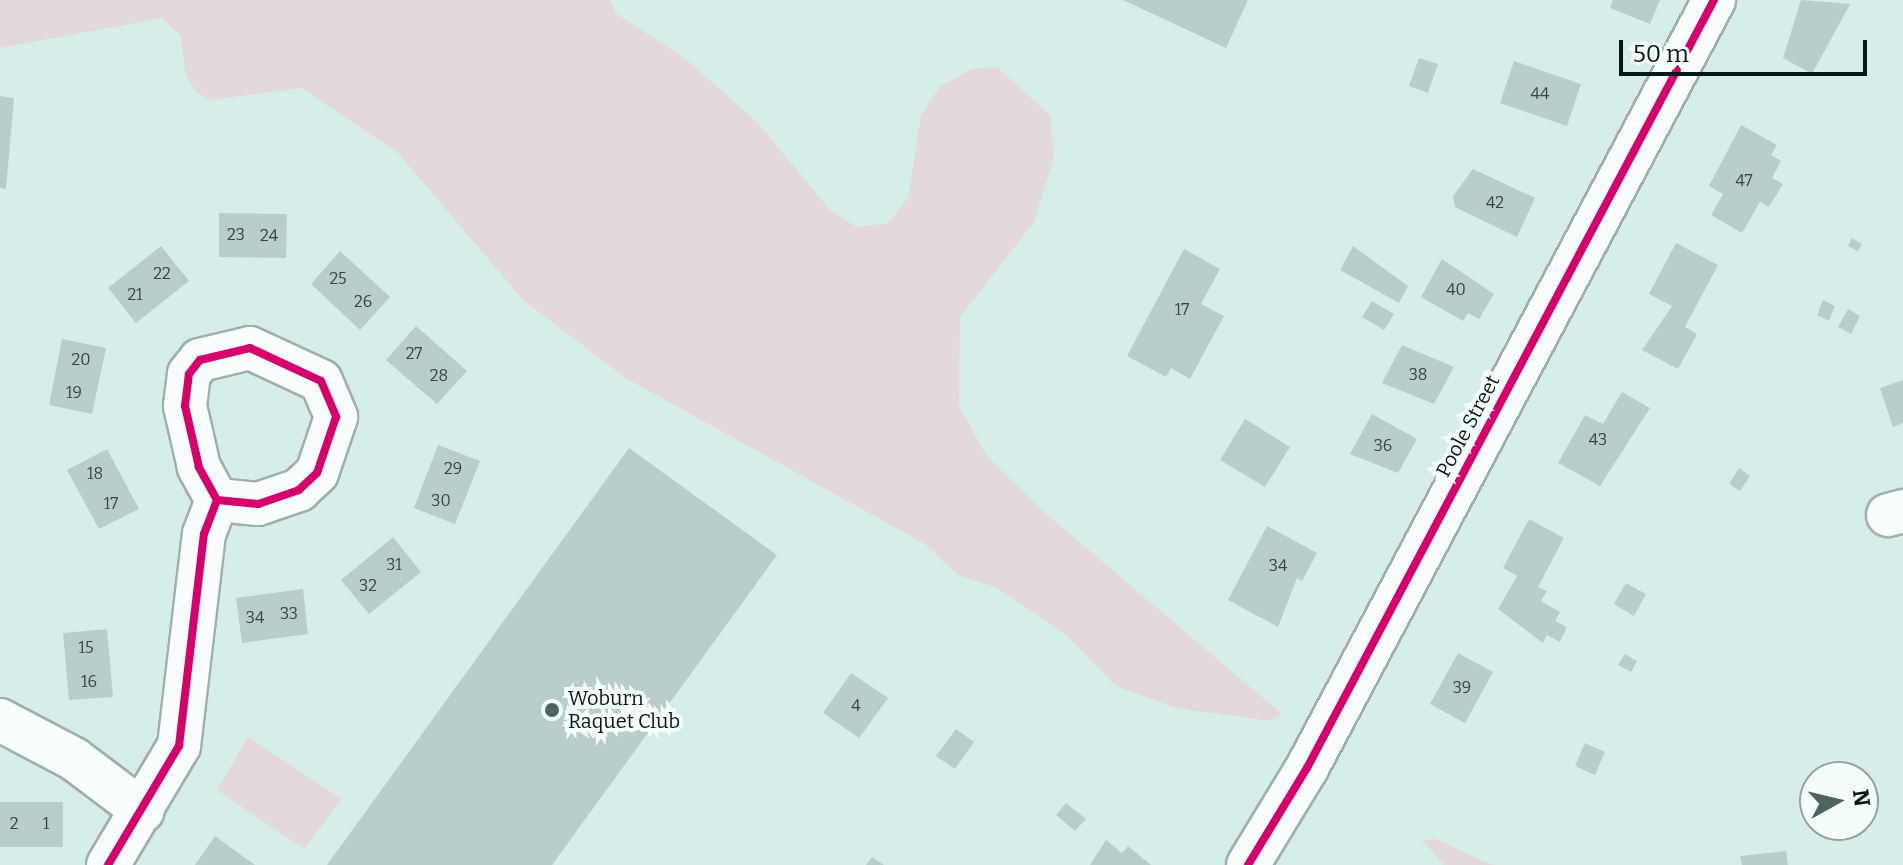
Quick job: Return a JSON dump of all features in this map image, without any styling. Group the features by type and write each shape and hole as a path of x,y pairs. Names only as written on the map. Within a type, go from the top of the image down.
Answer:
{"street":[{"name":"Poole Street","path":"1248,865 1307,768 1714,0"},
{"path":"108,865 143,811 182,737 204,534 217,500"},
{"path":"0,720 85,766 143,811"}],"shaded area":[{"path":"0,0 609,0 617,14 686,59 758,123 830,210 857,227 888,223 908,198 921,115 940,86 974,68 997,67 1050,115 1054,157 1034,222 960,317 959,406 986,455 1043,511 1282,714 1271,721 1176,708 1116,686 1065,634 995,587 958,575 925,544 627,379 523,300 398,153 302,88 211,100 197,93 185,73 181,36 162,18 0,48"},
{"path":"248,737 342,799 304,849 217,790"},
{"path":"1436,839 1494,865 1444,865 1422,840"}],"building":[{"path":"1123,0 1248,0 1226,48"},
{"path":"1613,0 1660,0 1650,24 1610,8"},
{"path":"1801,0 1850,4 1812,74 1783,58"},
{"path":"1419,58 1438,64 1428,93 1409,86"},
{"path":"1514,61 1581,84 1567,126 1500,103"},
{"path":"0,96 14,98 6,189 0,188"},
{"path":"1741,125 1777,145 1771,155 1781,161 1772,178 1783,184 1769,207 1760,202 1742,233 1711,215 1723,194 1709,186"},
{"path":"1473,169 1535,198 1517,237 1455,207 1453,196"},
{"path":"219,213 287,214 286,258 219,257"},
{"path":"1852,238 1862,244 1858,251 1848,246"},
{"path":"1676,243 1718,265 1685,327 1697,334 1678,369 1642,350 1672,306 1649,294"},
{"path":"161,246 189,281 136,323 108,288"},
{"path":"1353,246 1408,286 1399,303 1340,270"},
{"path":"1184,249 1220,269 1201,304 1224,316 1190,379 1171,368 1166,377 1127,356"},
{"path":"340,251 390,297 360,330 311,284"},
{"path":"1442,259 1494,294 1479,319 1468,313 1463,321 1421,297"},
{"path":"1823,300 1835,306 1829,321 1817,315"},
{"path":"1372,301 1394,314 1384,330 1362,317"},
{"path":"1848,309 1860,316 1851,334 1838,327"},
{"path":"416,326 467,371 437,404 386,360"},
{"path":"62,339 106,348 92,414 49,405"},
{"path":"1402,345 1454,367 1434,404 1382,383"},
{"path":"1903,380 1903,423 1893,427 1880,388"},
{"path":"1622,392 1650,408 1600,486 1558,463 1585,415 1603,424"},
{"path":"1372,414 1417,439 1398,473 1350,454"},
{"path":"1245,419 1290,447 1265,487 1220,460"},
{"path":"438,445 480,461 455,524 414,508"},
{"name":"Woburn Raquet Club","path":"629,448 777,555 552,865 327,865"},
{"path":"107,449 139,509 99,529 67,470"},
{"path":"1739,468 1750,476 1740,491 1729,484"},
{"path":"1529,519 1564,538 1538,587 1547,591 1541,601 1560,612 1555,621 1567,627 1560,642 1547,635 1543,643 1498,609 1517,576 1503,568"},
{"path":"1267,526 1317,553 1302,581 1297,578 1278,627 1228,600"},
{"path":"393,537 421,572 369,614 341,580"},
{"path":"1626,583 1646,594 1634,616 1614,604"},
{"path":"303,589 308,634 242,643 236,598"},
{"path":"107,629 113,697 69,700 63,633"},
{"path":"1458,653 1493,672 1465,723 1430,704"},
{"path":"1625,654 1637,661 1631,672 1618,665"},
{"path":"851,673 888,698 859,738 823,713"},
{"path":"956,729 974,742 955,769 936,756"},
{"path":"1585,743 1605,752 1595,775 1575,766"},
{"path":"0,802 63,802 63,847 0,847"},
{"path":"1066,803 1086,819 1075,831 1056,815"},
{"path":"215,836 255,865 195,865"},
{"path":"1106,840 1122,853 1128,846 1151,865 1090,865"},
{"path":"1786,851 1788,865 1742,865 1740,856"},
{"path":"872,857 884,865 866,865"}],"cycle path":[{"path":"1248,865 1307,768 1714,0"},
{"path":"250,348 321,381 336,417 317,473 299,490 258,504 217,500 199,467 185,406 189,374 200,360 250,348"},
{"path":"108,865 179,746 204,534 217,500"}],"place":[{"name":"Woburn Raquet Club","path":"552,710"}]}
